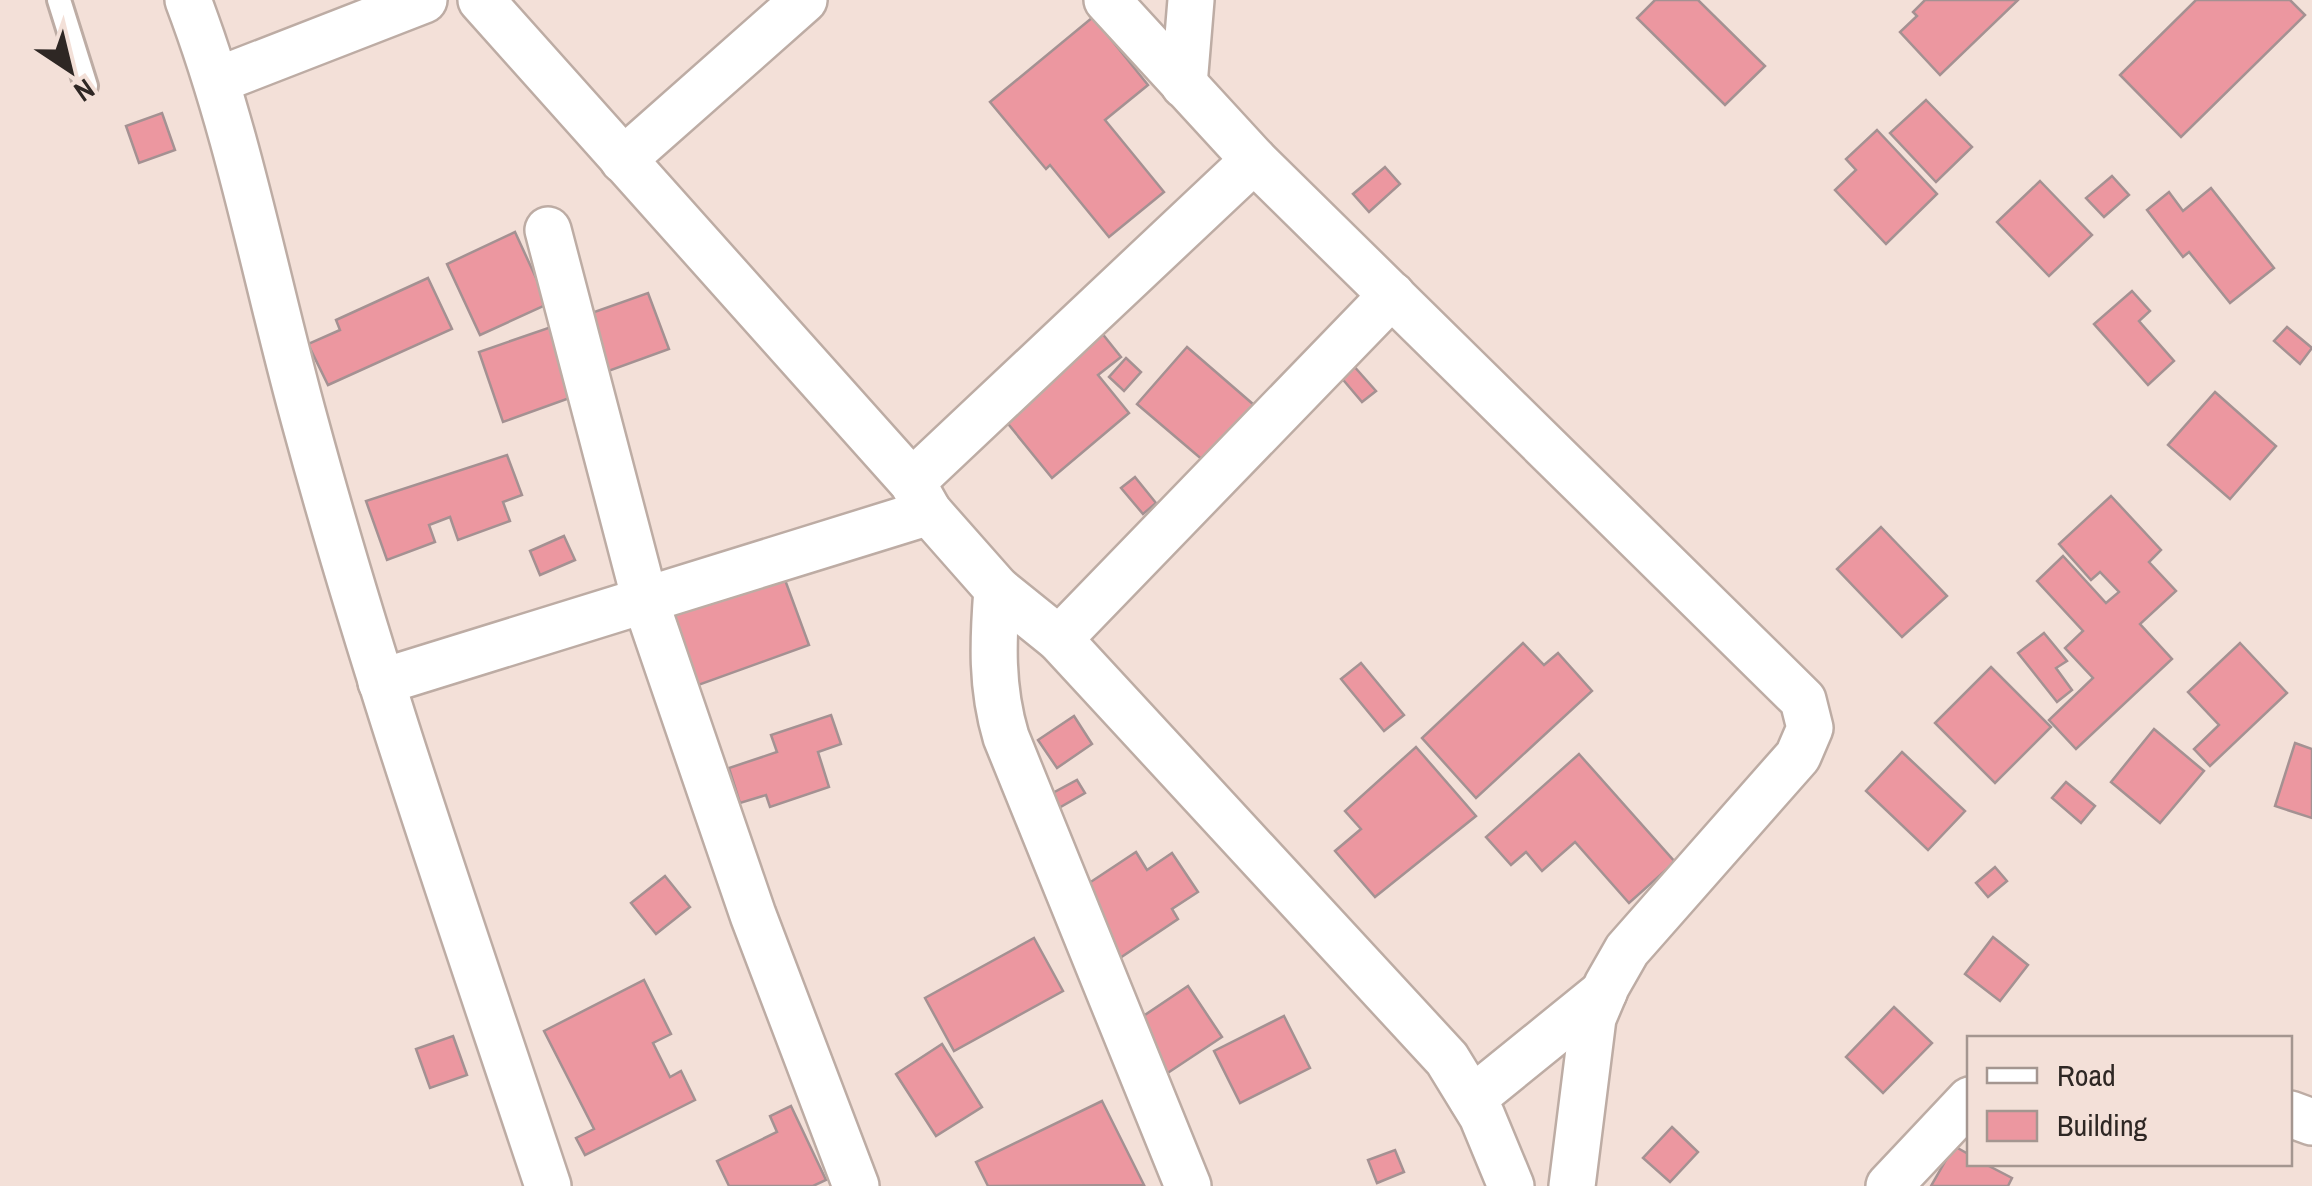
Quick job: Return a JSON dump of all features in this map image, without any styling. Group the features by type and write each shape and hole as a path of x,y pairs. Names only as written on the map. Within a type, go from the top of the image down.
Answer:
{"street":[{"path":"188,0 218,80 304,422 380,682 548,1186"},
{"path":"218,80 424,0"},
{"path":"481,0 921,497 997,589 1059,639 1447,1059 1472,1099 1511,1186"},
{"path":"623,160 804,0"},
{"path":"1106,0 1254,160 1795,690 1808,715 1810,728 1798,756 1627,950 1604,992 1594,1018 1572,1186"},
{"path":"1184,84 1190,0"},
{"path":"380,682 646,600 921,497 1254,160"},
{"path":"548,230 646,600 753,916 856,1186"},
{"path":"1059,639 1392,295"},
{"path":"997,589 992,656 996,704 1006,736 1188,1186"},
{"path":"1472,1099 1604,992"},
{"path":"1889,1186 1967,1103"}],"lane":[{"path":"59,0 86,86"}],"building":[{"path":"1655,0 1698,0 1765,66 1725,105 1637,18"},
{"path":"1925,0 2018,0 1940,75 1900,32 1917,16 1913,12"},
{"path":"2196,0 2290,0 2305,15 2181,137 2120,75"},
{"path":"1093,17 1148,85 1105,120 1164,192 1109,237 1050,165 1046,169 990,102"},
{"path":"1926,100 1972,147 1936,182 1890,133"},
{"path":"162,113 175,150 139,163 126,126"},
{"path":"1877,130 1937,194 1886,244 1835,190 1856,170 1846,159"},
{"path":"1385,167 1400,184 1369,212 1353,194"},
{"path":"2112,176 2129,195 2104,217 2086,198"},
{"path":"2040,181 2092,235 2049,276 1997,222"},
{"path":"2211,188 2274,268 2230,303 2189,252 2183,257 2147,210 2169,192 2183,211"},
{"path":"515,232 548,304 480,335 447,264"},
{"path":"428,278 452,329 328,385 308,344 340,330 336,320"},
{"path":"2132,291 2150,311 2139,321 2174,361 2148,385 2094,324"},
{"path":"648,293 669,349 603,373 583,316"},
{"path":"554,326 578,395 503,422 479,352"},
{"path":"1097,327 1121,357 1098,375 1129,413 1052,478 996,409"},
{"path":"2287,327 2312,348 2300,364 2274,341"},
{"path":"1187,347 1254,405 1205,462 1137,404"},
{"path":"1126,358 1141,372 1124,391 1109,377"},
{"path":"1352,364 1376,391 1362,402 1339,375"},
{"path":"2215,392 2276,446 2230,499 2168,445"},
{"path":"507,455 522,495 503,502 510,521 458,540 450,517 429,525 435,542 387,560 366,501"},
{"path":"1135,477 1156,503 1143,514 1121,488"},
{"path":"2111,496 2161,550 2149,562 2176,591 2140,624 2172,659 2076,749 2049,720 2093,678 2065,648 2083,631 2037,581 2063,556 2106,603 2119,592 2100,572 2091,580 2059,544"},
{"path":"1881,527 1947,596 1902,637 1837,569"},
{"path":"564,536 575,560 540,575 530,551"},
{"path":"781,569 809,645 690,688 663,612"},
{"path":"2044,633 2067,661 2056,668 2072,690 2057,702 2018,653"},
{"path":"1523,643 1544,665 1558,653 1592,691 1476,798 1422,738"},
{"path":"2240,643 2287,693 2210,766 2194,749 2219,725 2188,692"},
{"path":"1361,663 1404,715 1384,731 1341,679"},
{"path":"1991,667 2051,727 1995,783 1935,723"},
{"path":"831,715 841,744 818,752 829,787 770,807 766,795 740,803 729,768 777,752 771,735"},
{"path":"1074,716 1092,744 1057,768 1038,740"},
{"path":"2154,729 2204,771 2160,823 2111,782"},
{"path":"2295,743 2312,749 2312,818 2275,806"},
{"path":"1416,747 1476,816 1375,897 1335,851 1361,829 1345,811"},
{"path":"1902,752 1965,811 1928,850 1866,791"},
{"path":"1579,754 1675,862 1629,903 1575,842 1542,871 1526,852 1511,865 1486,837"},
{"path":"1077,780 1085,793 1057,809 1049,795"},
{"path":"2066,782 2095,806 2081,823 2052,798"},
{"path":"1136,852 1147,870 1172,853 1198,892 1172,909 1178,919 1117,960 1074,893"},
{"path":"1995,867 2007,881 1988,897 1976,883"},
{"path":"665,876 690,907 656,934 631,903"},
{"path":"1993,937 2028,965 2000,1001 1965,974"},
{"path":"1034,938 1063,991 954,1051 925,998"},
{"path":"644,980 671,1034 653,1043 670,1077 681,1071 695,1100 585,1155 576,1138 594,1129 544,1031"},
{"path":"1188,986 1222,1037 1154,1082 1121,1031"},
{"path":"1894,1007 1932,1043 1883,1093 1846,1057"},
{"path":"1284,1016 1310,1068 1240,1103 1214,1051"},
{"path":"453,1036 467,1075 430,1088 416,1049"},
{"path":"942,1044 982,1107 936,1136 896,1074"},
{"path":"1102,1101 1144,1185 988,1186 976,1162"},
{"path":"791,1106 826,1180 813,1186 729,1186 717,1161 777,1132 770,1116"},
{"path":"1672,1127 1698,1152 1670,1182 1643,1158"},
{"path":"1954,1146 1967,1153 1967,1166 1989,1166 2012,1178 2008,1186 1931,1186"},
{"path":"1395,1150 1404,1172 1377,1183 1368,1160"}]}
